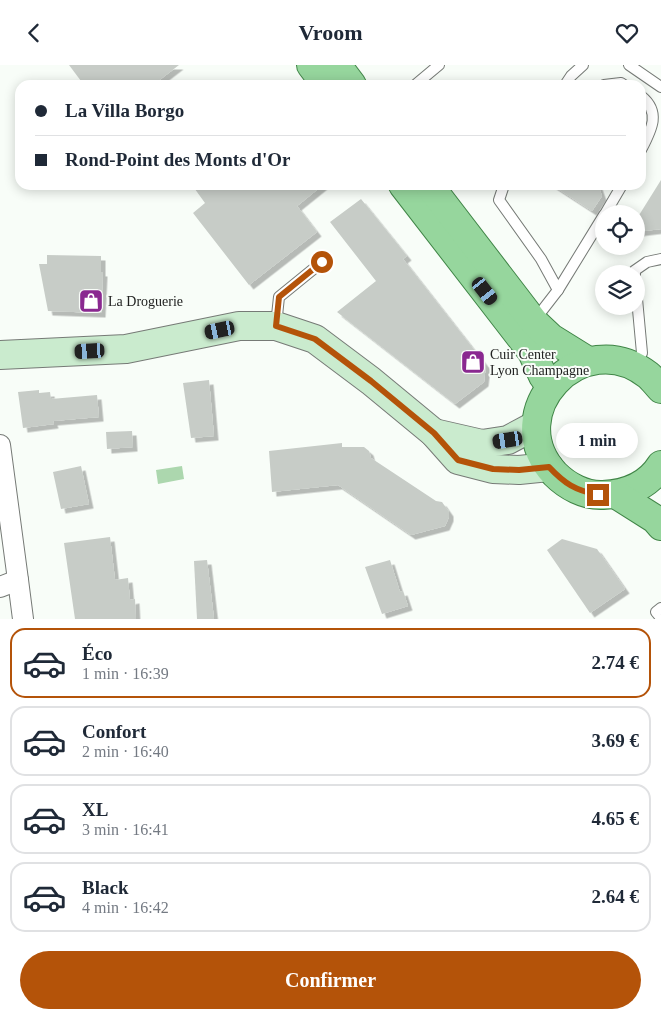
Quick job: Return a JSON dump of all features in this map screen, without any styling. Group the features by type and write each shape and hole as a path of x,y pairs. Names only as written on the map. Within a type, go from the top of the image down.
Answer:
{"main road":[{"path":"311,65 322,80"},
{"path":"337,65 348,80"},
{"path":"407,190 532,352 543,376 550,386"},
{"path":"436,190 534,322 551,338 588,361"},
{"path":"660,468 648,480 633,489 617,495 598,495 579,491 562,481 549,467 539,447 536,425 540,405 550,386 567,371 588,361 603,359 633,366 649,376 661,389"},
{"path":"617,495 655,519 661,526"}],"street":[{"path":"0,355 126,349 239,326 276,326 315,339 371,381 434,433 458,460 493,469 519,470 549,467"},
{"path":"434,433 482,444 508,440 536,425"},
{"path":"0,445 9,584 23,619"}],"lane":[{"path":"421,80 438,65"},
{"path":"568,80 583,65"},
{"path":"629,65 661,87"},
{"path":"646,98 650,101 657,116 654,129 646,142"},
{"path":"646,153 661,130"},
{"path":"502,190 499,200 541,259 558,290"},
{"path":"610,205 619,190"},
{"path":"534,322 558,290 595,229"},
{"path":"642,265 646,262 661,259"},
{"path":"276,326 279,297 322,262"},
{"path":"633,366 642,353 638,315"},
{"path":"661,608 656,612 661,618"}],"shaded area":[{"path":"182,466 184,479 158,484 156,470"}],"building":[{"path":"69,65 179,65 160,80 80,80"},
{"path":"661,180 661,229 645,231 645,206"},
{"path":"196,190 317,190 297,206 317,232 249,285 193,213 205,203"},
{"path":"560,190 600,190 602,196 592,211"},
{"path":"361,199 407,256 403,259 486,365 484,382 455,404 337,312 376,281 330,222"},
{"path":"47,255 101,256 101,272 103,272 101,313 48,311 39,264 47,264"},
{"path":"209,380 214,436 191,438 183,383"},
{"path":"39,390 39,393 50,392 51,399 97,395 99,417 53,421 54,424 23,428 18,392"},
{"path":"132,431 133,447 107,449 106,432"},
{"path":"342,443 342,447 364,447 369,451 371,458 436,501 442,502 449,512 445,526 411,535 338,485 272,492 269,451"},
{"path":"81,466 89,504 61,509 53,472"},
{"path":"110,537 115,580 128,578 130,600 135,599 136,619 75,619 64,543"},
{"path":"562,539 597,549 625,589 590,613 547,550"},
{"path":"207,560 214,619 197,619 194,561"},
{"path":"390,560 400,592 403,591 408,606 382,614 365,567"}],"place":[{"name":"La Droguerie","path":"91,301"},
{"name":"Cuir Center Lyon Champagne","path":"473,362"}],"route":[{"path":"322,262 279,297 276,326 315,339 371,381 434,433 458,460 493,469 519,470 549,467 562,481 579,491 598,495"}]}
